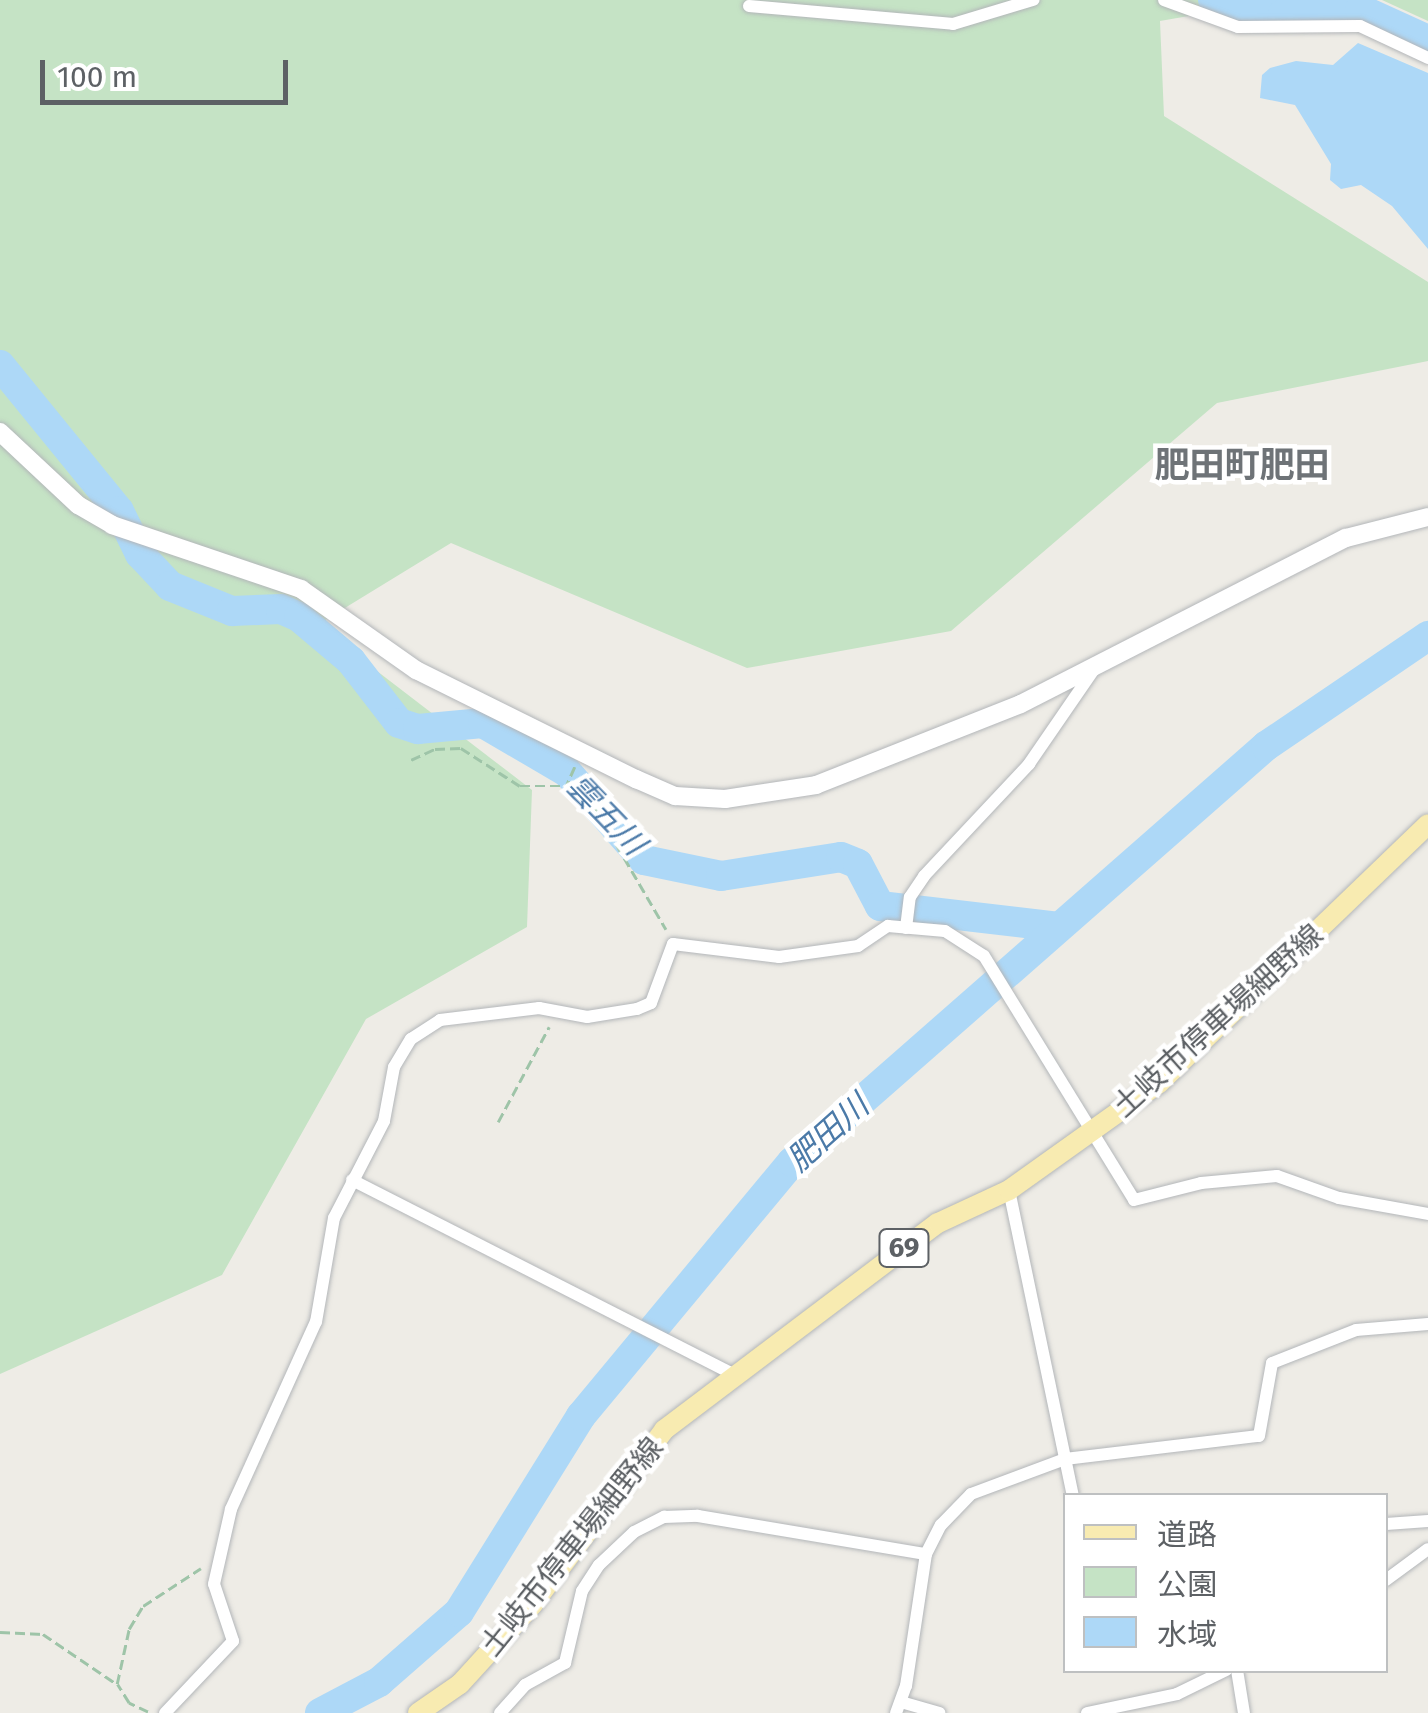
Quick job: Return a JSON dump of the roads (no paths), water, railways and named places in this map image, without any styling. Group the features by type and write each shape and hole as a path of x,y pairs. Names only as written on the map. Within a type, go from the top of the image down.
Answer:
{"main road":[{"name":"土岐市停車場細野線","path":"418,1713 460,1684 533,1604 664,1430 938,1222 1009,1190 1159,1082 1428,824"}],"street":[{"path":"749,6 953,24 1034,0"},
{"path":"1164,0 1238,27 1360,26 1428,58"},
{"path":"0,432 78,505 112,525 326,602 416,670 675,796 777,794 984,719 1095,668 1346,538 1428,518"},
{"path":"906,925 910,897 1028,764 1095,668"},
{"path":"165,1713 232,1641 214,1562 251,1460 316,1322 334,1218 384,1122 394,1068 410,1039 440,1020 554,1008 605,1017 651,1003 674,944 779,958 858,946 888,926 945,931 984,956 1097,1130 1134,1200 1201,1183 1277,1176 1339,1198 1428,1214"},
{"path":"352,1180 736,1376"},
{"path":"1009,1190 1072,1493"},
{"path":"938,1713 898,1708 926,1554 940,1525 971,1494 1065,1459 1259,1436 1272,1363 1356,1330 1428,1324"},
{"path":"500,1713 524,1686 565,1663 582,1590 600,1565 634,1532 664,1516 698,1516 926,1554"},
{"path":"1388,1524 1428,1521"},
{"path":"1388,1579 1428,1549"},
{"path":"1087,1713 1143,1708 1219,1673"},
{"path":"1237,1673 1244,1713"}],"water":[{"path":"1358,43 1428,73 1428,249 1392,206 1361,185 1341,189 1330,180 1331,164 1295,105 1260,98 1262,75 1270,68 1296,61 1333,65"}],"waterway":[{"path":"1213,0 1283,14 1360,9 1428,40"},
{"name":"雲五川","path":"0,365 119,511 140,554 170,586 232,611 281,609 299,617 351,661 399,723 418,729 483,723 567,772 644,860 721,876 841,857 858,864 880,906 1059,927"},
{"name":"肥田川","path":"320,1713 379,1682 459,1612 581,1416 792,1162 1266,746 1428,636"}],"district":[{"name":"肥田町肥田","path":"1242,465"}]}
